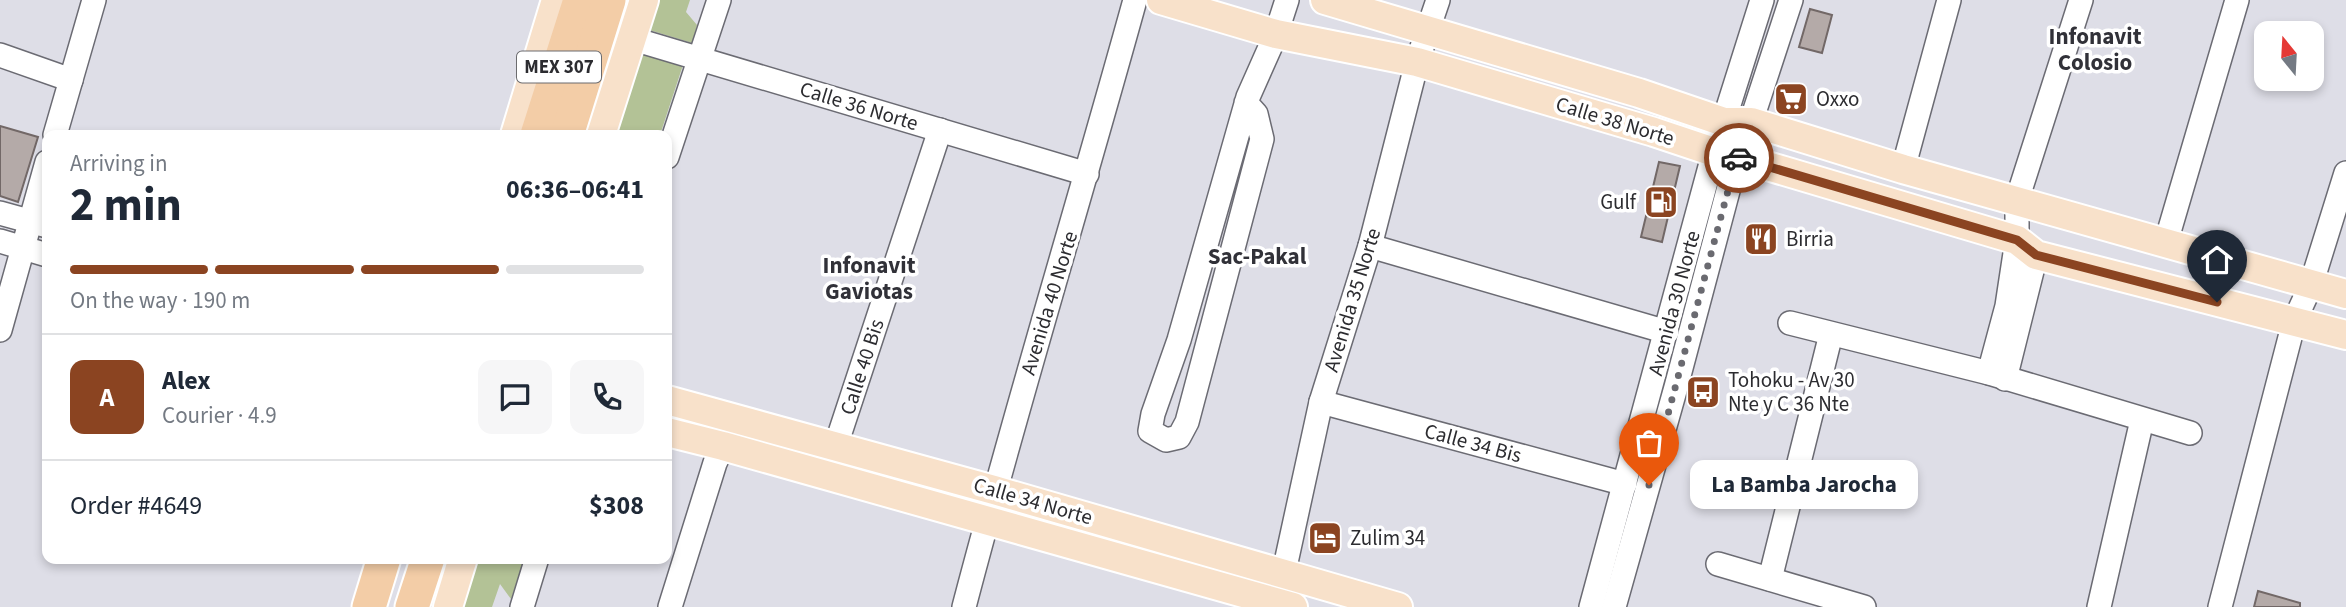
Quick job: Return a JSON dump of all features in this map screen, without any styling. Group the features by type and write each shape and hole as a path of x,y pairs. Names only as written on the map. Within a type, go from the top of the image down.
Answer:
{"highway":[{"name":"MEX 307","path":"539,130 580,0"},
{"name":"MEX 307","path":"569,130 609,0"},
{"path":"369,607 382,564"},
{"path":"389,607 402,564"},
{"path":"412,607 443,578"}],"main road":[{"path":"517,130 556,0"},
{"path":"602,130 644,0"},
{"name":"Calle 38 Norte","path":"1161,0 1276,34 1417,62 2027,247 2346,335"},
{"name":"Calle 38 Norte","path":"1325,0 1737,122 2346,294"},
{"name":"Calle 34 Norte","path":"672,401 836,445 1398,607"},
{"name":"Calle 34 Norte","path":"672,433 1282,606"},
{"path":"355,607 370,564"}],"street":[{"path":"56,130 94,0"},
{"path":"672,143 719,0"},
{"name":"Avenida 40 Norte","path":"964,607 994,490 1135,0"},
{"path":"1246,103 1256,114 1262,139 1187,422 1179,437 1166,440 1153,435 1149,428 1178,340 1246,103 1276,34 1287,0"},
{"name":"Avenida 35 Norte","path":"1282,606 1284,575 1321,401 1370,246 1417,62 1437,0"},
{"name":"Avenida 30 Norte","path":"1737,122 1762,0"},
{"name":"Avenida 30 Norte","path":"1591,607 1667,332 1725,155 1791,0"},
{"path":"1903,169 1949,0"},
{"path":"1997,376 2007,306 2027,247 2017,200 2081,0"},
{"path":"2166,242 2236,0"},
{"name":"Calle 36 Norte","path":"630,38 1087,174"},
{"path":"0,55 71,80"},
{"name":"Calle 40 Bis","path":"836,445 940,130"},
{"name":"Avenida 30 Norte","path":"1614,607 1673,400 1725,155"},
{"path":"2220,607 2294,322 2311,285 2346,173"},
{"path":"0,330 23,248 38,224 42,196"},
{"path":"0,214 38,224"},
{"path":"0,241 42,254"},
{"path":"1370,246 1667,332"},
{"path":"1790,323 1997,376 2190,433"},
{"path":"1770,579 1831,334"},
{"name":"Calle 34 Bis","path":"1321,401 1625,484"},
{"path":"670,607 715,463 735,420"},
{"path":"2099,607 2142,420"},
{"path":"522,607 535,564"},
{"path":"1718,564 1864,607"}],"green space":[{"path":"655,0 690,0 686,12 697,25 692,43 646,29"},
{"path":"641,48 683,65 662,130 614,130"},
{"path":"758,438 980,500 978,504 756,444 754,440"},
{"path":"1001,504 1269,583 1264,586 998,512"},
{"path":"472,564 523,564 511,599 500,584 492,607 458,607"}],"building":[{"name":"Oxxo","path":"1810,9 1832,15 1822,53 1799,47"},
{"path":"0,126 38,137 18,202 0,196"},
{"name":"Gulf","path":"1659,162 1680,166 1662,242 1641,237"},
{"path":"2258,591 2300,603 2300,607 2254,607"}],"way so far":[{"path":"1649,485 1737,157 1739,158"}],"place":[{"name":"Oxxo","path":"1791,99"},
{"name":"Gulf","path":"1661,202"},
{"name":"Birria","path":"1761,239"},
{"name":"Tohoku - Av 30 Nte y C 36 Nte","path":"1703,392"},
{"name":"La Bamba Jarocha","path":"1649,485"},
{"name":"Zulim 34","path":"1325,538"}],"district":[{"name":"Infonavit Colosio","path":"2095,49"},
{"name":"Sac-Pakal","path":"1257,256"},
{"name":"Infonavit Gaviotas","path":"869,278"}],"route":[{"path":"1739,158 2017,240 2036,255 2217,302"}]}
